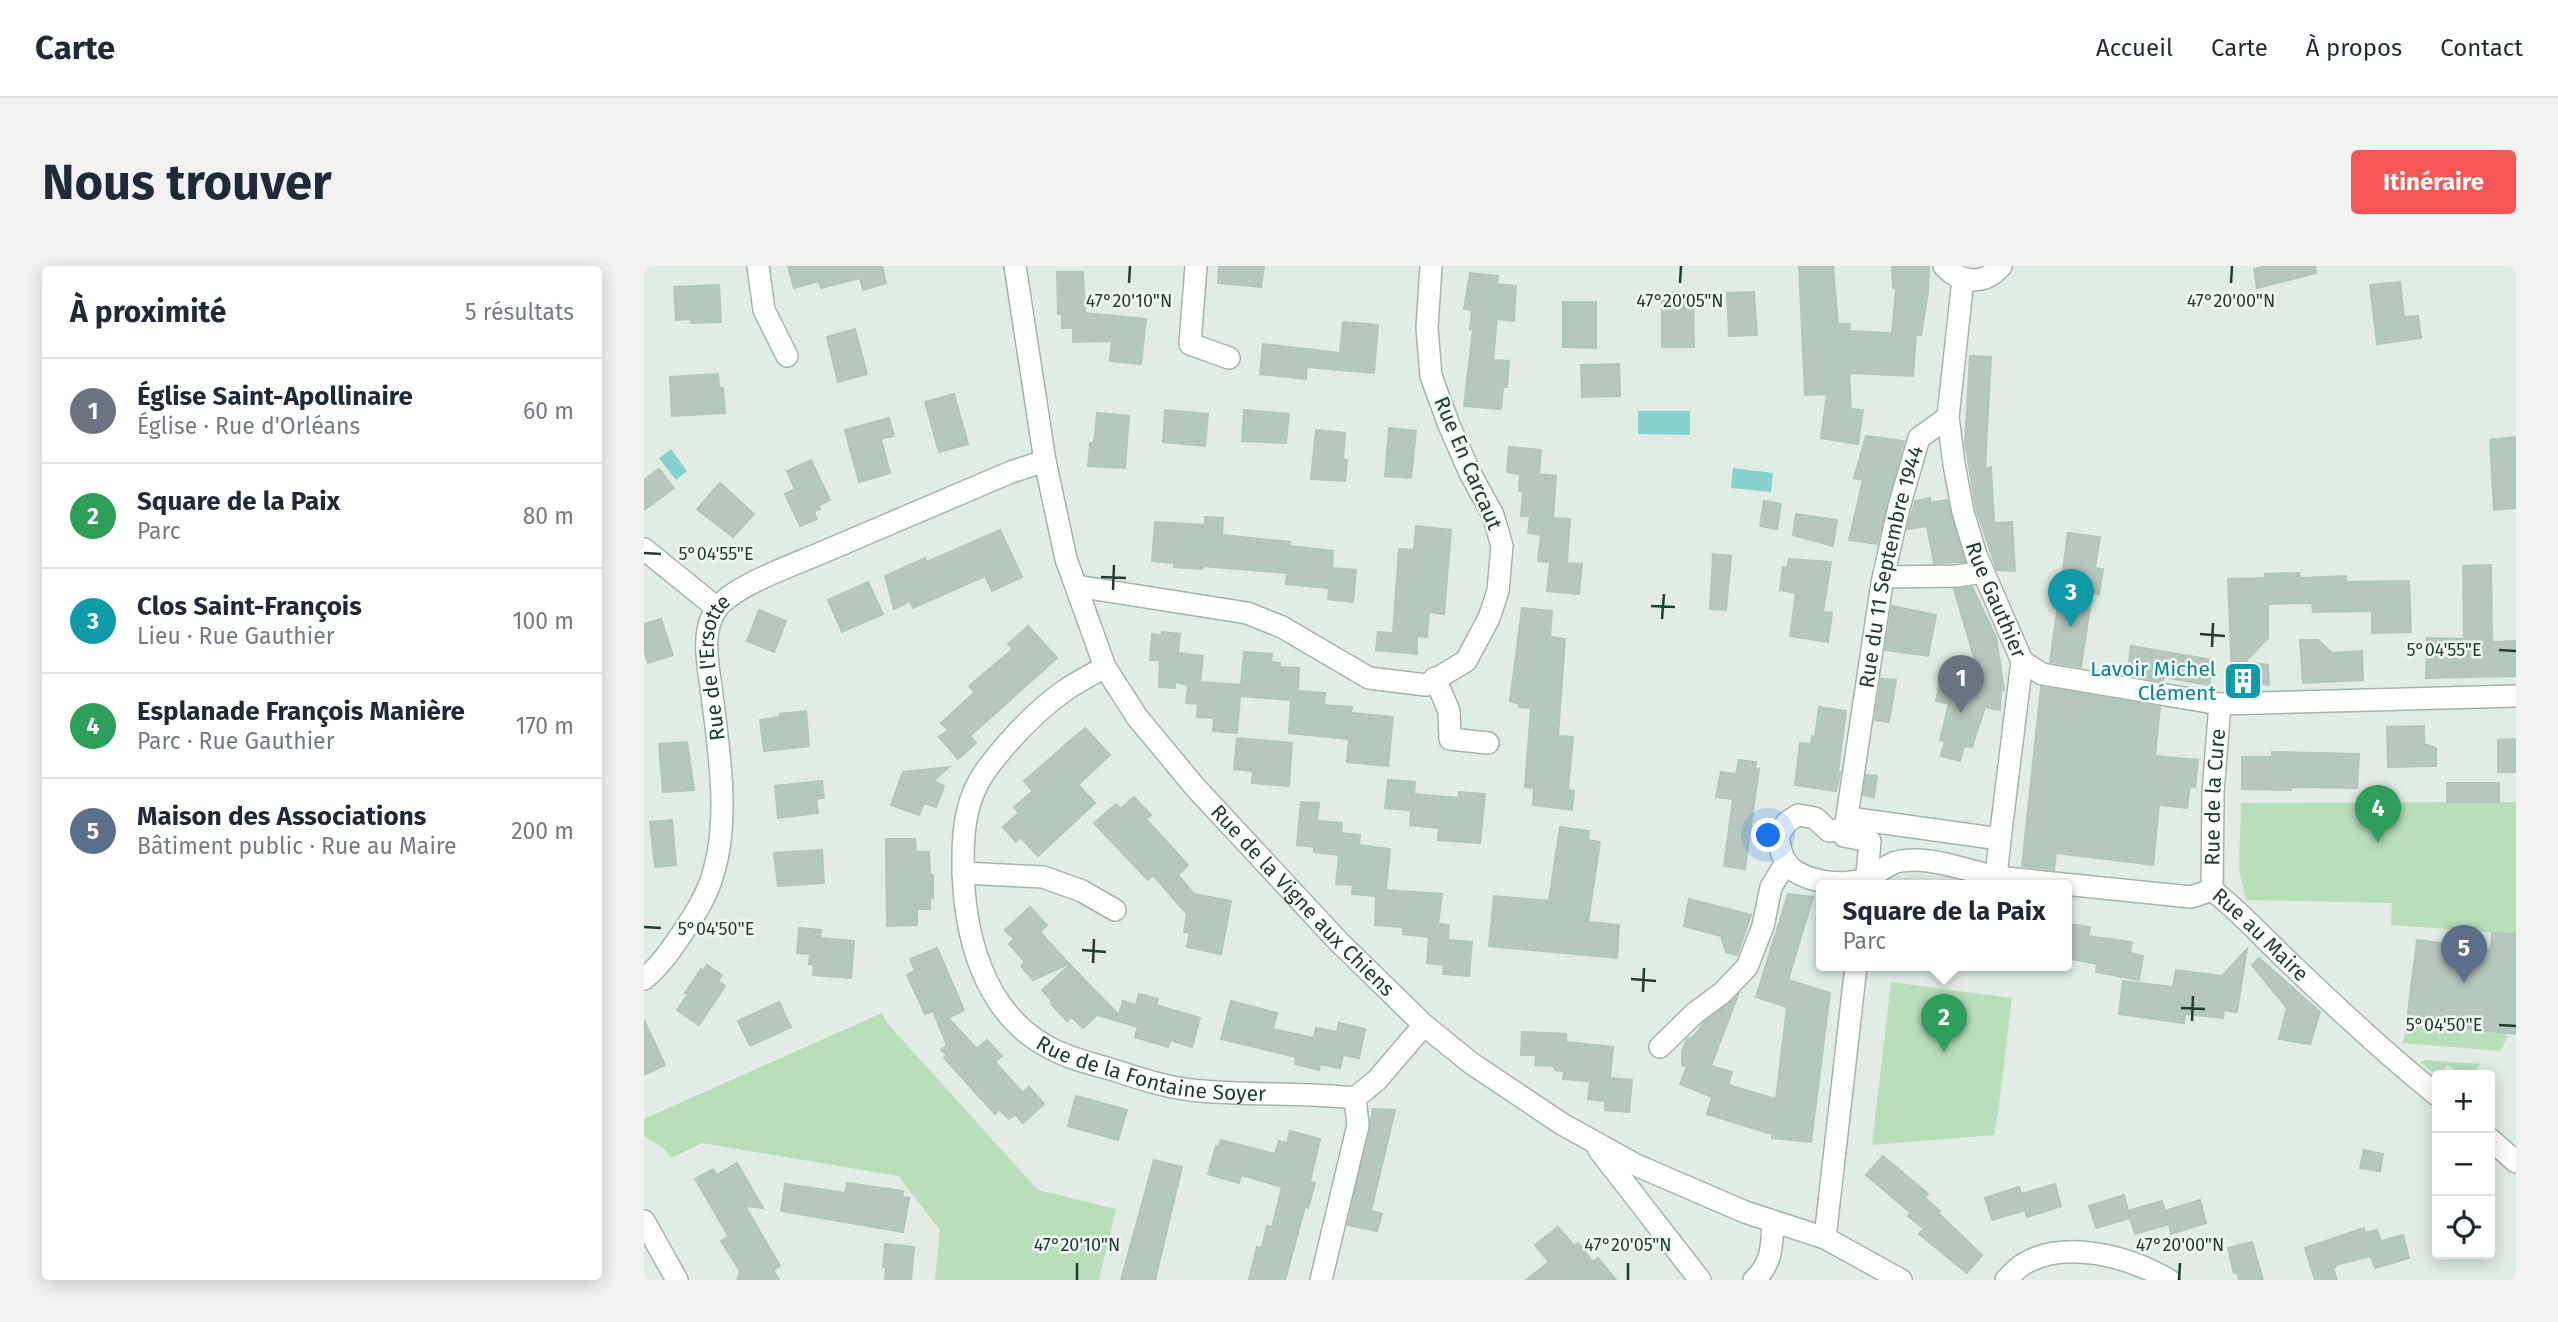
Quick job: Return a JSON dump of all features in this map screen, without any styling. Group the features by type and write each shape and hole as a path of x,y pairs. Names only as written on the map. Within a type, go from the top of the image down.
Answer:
{"street":[{"path":"758,266 764,310 787,356"},
{"name":"Rue de la Vigne aux Chiens","path":"1015,266 1045,461 1066,559 1105,667 1138,717 1195,787 1338,941 1424,1025 1501,1084 1594,1142 1669,1181 1773,1222 1825,1238 1900,1280"},
{"path":"1196,266 1190,344 1229,358"},
{"name":"Rue En Carcaut","path":"1076,586 1247,613 1282,627 1369,678 1426,685 1466,661 1489,618 1497,591 1502,547 1493,515 1459,449 1432,376 1427,328 1431,266"},
{"path":"1944,266 1953,275 1963,279 1986,278 2001,266"},
{"path":"1948,417 1963,279"},
{"name":"Rue Gauthier","path":"1948,417 1963,512 1983,572 2022,661 2042,674 2220,704 2516,696"},
{"name":"Rue du 11 Septembre 1944","path":"1846,829 1884,577 1899,507 1919,438 1948,417"},
{"name":"Rue de l'Ersotte","path":"644,979 667,957 695,915 713,875 718,854 722,812 716,724 707,658 708,630 717,608 743,588 792,566 1011,472 1045,461"},
{"path":"644,549 717,608"},
{"path":"1884,577 1957,576 1983,572"},
{"path":"1996,877 2022,661"},
{"name":"Rue de la Fontaine Soyer","path":"1105,667 1064,692 1020,730 985,771 971,800 963,828 965,908 970,936 991,990 1015,1021 1048,1047 1083,1061 1177,1088 1226,1093 1355,1098"},
{"path":"1436,678 1449,711 1450,739 1488,743"},
{"name":"Rue de la Cure","path":"2212,890 2213,793 2220,704"},
{"path":"1825,880 1797,873 1786,863 1778,835 1787,822 1798,815 1815,818 1829,831 1846,829"},
{"path":"1866,880 1870,841 1844,836 1846,829 1856,819 2000,838"},
{"name":"Rue au Maire","path":"1869,880 1892,862 1919,860 1996,877 2025,880"},
{"path":"1660,1047 1695,1013 1722,993 1747,967 1763,926 1771,887 1786,863"},
{"path":"963,873 1043,877 1082,891 1115,910"},
{"name":"Rue au Maire","path":"2072,885 2191,897 2212,890 2237,910 2388,1056 2432,1092"},
{"path":"1825,1238 1855,971"},
{"path":"1321,1280 1358,1125 1355,1098 1377,1080 1424,1025"},
{"path":"1594,1142 1700,1280"},
{"path":"2495,1143 2516,1162"},
{"path":"644,1221 677,1280"},
{"path":"1754,1280 1771,1254 1773,1222"},
{"path":"2006,1280 2024,1264 2056,1253 2104,1254 2148,1268 2169,1280"}],"green space":[{"path":"2516,802 2516,934 2391,925 2392,903 2246,900 2239,871 2241,803"},
{"path":"1891,982 2012,998 1994,1135 1872,1145"},
{"path":"882,1013 887,1023 1038,1190 1116,1209 1099,1280 935,1280 940,1230 898,1176 702,1143 671,1158 663,1148 644,1136 644,1119"},
{"path":"2407,1021 2504,1031 2508,1037 2500,1051 2403,1043"},
{"path":"2425,1060 2480,1064 2475,1070 2455,1070 2447,1065 2442,1070 2432,1072 2420,1062"}],"water":[{"path":"1638,411 1690,411 1690,435 1638,434"},
{"path":"671,449 687,471 676,480 659,458"},
{"path":"1733,468 1773,473 1771,492 1731,488"}],"building":[{"path":"788,266 882,266 886,283 863,290 860,278 821,288 819,281 794,288"},
{"path":"1219,266 1264,266 1261,287 1218,283"},
{"path":"1799,266 1833,266 1838,324 1850,324 1849,331 1892,333 1896,288 1893,288 1892,266 1929,266 1921,335 1916,335 1913,376 1849,373 1851,409 1863,410 1858,444 1821,438 1827,394 1805,395"},
{"path":"2266,266 2315,266 2316,273 2257,288 2254,269"},
{"path":"1057,272 1083,272 1085,313 1146,319 1141,364 1110,361 1112,341 1073,342 1073,328 1062,328 1062,314 1058,314"},
{"path":"1470,273 1498,276 1497,284 1516,286 1514,321 1497,319 1493,360 1509,361 1507,387 1503,387 1501,409 1464,406 1473,330 1470,329 1472,310 1464,309"},
{"path":"2400,282 2404,317 2418,316 2421,338 2377,344 2370,285"},
{"path":"719,285 721,322 692,323 691,319 676,320 674,287"},
{"path":"1754,292 1757,335 1729,336 1727,293"},
{"path":"1674,293 1693,293 1694,347 1662,347 1662,297 1674,297"},
{"path":"1563,302 1596,302 1596,348 1563,347"},
{"path":"1343,322 1378,325 1374,373 1307,367 1306,379 1260,374 1263,344 1340,353"},
{"path":"855,329 867,374 838,382 827,337"},
{"path":"1970,356 1991,357 1985,469 1991,467 1994,523 2012,522 2015,571 1997,570 1976,509 1965,443"},
{"path":"1619,364 1620,396 1582,397 1581,365"},
{"path":"718,374 719,388 723,388 725,413 672,416 670,377"},
{"path":"954,394 968,444 939,452 925,402"},
{"path":"1165,410 1208,414 1205,446 1163,442"},
{"path":"1244,410 1289,414 1286,443 1242,441"},
{"path":"1097,413 1129,416 1125,468 1088,466"},
{"path":"889,418 894,436 881,439 890,473 859,482 845,430"},
{"path":"1389,428 1416,431 1411,478 1385,476"},
{"path":"1316,430 1345,433 1345,481 1311,479"},
{"path":"1866,436 1904,441 1877,544 1849,540 1863,480 1854,478"},
{"path":"2516,437 2516,508 2494,510 2490,440"},
{"path":"1509,447 1541,450 1539,474 1556,476 1553,518 1570,519 1567,563 1582,564 1579,594 1547,591 1550,562 1538,561 1541,535 1528,533 1530,516 1521,516 1523,491 1519,491 1520,474 1507,472"},
{"path":"811,460 830,500 819,505 820,509 814,511 817,519 800,526 785,494 795,489 787,471"},
{"path":"659,469 674,488 644,510 644,480"},
{"path":"720,483 754,514 733,537 697,509"},
{"path":"1930,498 1931,503 1947,500 1965,562 1934,563 1927,526 1907,529 1915,501"},
{"path":"1764,501 1781,504 1777,529 1760,526"},
{"path":"1796,514 1837,520 1833,546 1793,535"},
{"path":"1205,517 1223,518 1222,535 1290,542 1289,546 1333,551 1332,568 1356,570 1353,602 1328,599 1329,588 1286,584 1287,573 1202,566 1202,569 1174,567 1175,563 1152,561 1155,522 1205,525"},
{"path":"1416,526 1451,530 1444,614 1429,612 1427,637 1417,636 1417,654 1376,650 1378,632 1393,633 1399,549 1414,550"},
{"path":"1000,530 1022,577 992,591 985,576 913,608 910,601 894,609 885,576 925,558 927,562"},
{"path":"2068,533 2100,537 2095,568 2103,569 2099,594 2092,593 2081,667 2050,662"},
{"path":"1713,554 1731,556 1726,610 1710,609"},
{"path":"1789,559 1831,562 1823,612 1832,613 1828,642 1790,636 1796,593 1780,590 1783,567 1787,568"},
{"path":"2491,565 2492,642 2516,641 2516,676 2426,678 2427,638 2464,639 2463,566"},
{"path":"2299,573 2300,578 2346,576 2346,582 2409,581 2411,632 2372,633 2372,611 2313,612 2312,603 2268,604 2268,638 2245,662 2268,665 2269,685 2259,684 2258,688 2232,681 2228,579 2265,578 2265,574"},
{"path":"868,582 883,614 842,632 828,600"},
{"path":"1972,587 1996,637 2004,690 2001,690 2000,710 1985,707 1972,747 1964,746 1960,761 1941,756 1945,741 1940,740 1949,704 1936,701 1943,667 1953,670 1976,664 1954,589"},
{"path":"1892,606 1936,615 1928,656 1885,650"},
{"path":"1522,608 1552,611 1550,637 1565,639 1558,736 1573,737 1568,790 1574,791 1572,810 1533,805 1534,788 1525,787 1531,708 1519,707 1519,704 1510,701"},
{"path":"759,610 786,621 774,652 747,641"},
{"path":"661,619 673,655 648,663 644,649 644,624"},
{"path":"1028,626 1057,658 970,736 976,743 958,759 939,737 948,730 941,723 975,692 969,686 1013,649 1008,644"},
{"path":"1162,632 1180,634 1178,653 1203,656 1200,682 1241,685 1237,733 1213,731 1214,718 1197,717 1198,704 1186,703 1188,685 1175,682 1175,688 1159,687 1160,660 1150,660 1152,634 1162,635"},
{"path":"2300,640 2318,640 2332,653 2362,651 2363,680 2303,683"},
{"path":"2131,646 2213,660 2209,685 2164,677 2163,681 2127,675"},
{"path":"1244,652 1272,654 1271,662 1280,663 1280,667 1299,668 1298,691 1325,693 1324,705 1352,707 1351,713 1393,717 1388,766 1347,762 1349,739 1289,733 1291,700 1240,696"},
{"path":"1881,679 1896,680 1889,722 1875,720"},
{"path":"2041,687 2160,707 2155,756 2198,760 2195,787 2190,786 2187,808 2159,805 2153,865 2056,853 2054,870 2022,866"},
{"path":"1819,707 1846,711 1836,791 1795,785 1800,743 1811,744 1812,736 1815,737"},
{"path":"806,711 809,746 764,751 760,720"},
{"path":"2424,726 2424,744 2436,748 2436,766 2388,767 2387,727"},
{"path":"1085,728 1110,755 1078,785 1095,803 1038,856 1020,837 1016,842 1003,827 1019,813 1014,807 1033,791 1024,781"},
{"path":"1237,738 1292,743 1289,786 1252,783 1253,771 1234,769"},
{"path":"2516,739 2516,772 2498,772 2498,740"},
{"path":"687,742 694,790 663,792 659,744"},
{"path":"2272,752 2359,754 2357,788 2242,789 2242,757 2272,757"},
{"path":"1739,760 1756,762 1755,769 1759,769 1745,869 1724,866 1733,799 1716,797 1721,772 1736,774"},
{"path":"949,767 933,781 944,786 936,807 924,803 919,815 891,805 903,772"},
{"path":"1866,775 1877,776 1874,797 1863,795"},
{"path":"1388,780 1415,782 1414,794 1459,798 1459,792 1485,794 1480,843 1438,840 1439,828 1410,825 1411,810 1385,808"},
{"path":"822,781 824,798 816,799 818,813 778,818 775,786"},
{"path":"2447,783 2499,783 2499,802 2447,802"},
{"path":"1134,797 1151,815 1146,819 1188,865 1178,875 1194,894 1231,901 1221,954 1187,947 1190,933 1184,932 1187,914 1153,875 1148,880 1094,823 1116,804 1121,809"},
{"path":"1301,802 1319,803 1317,821 1342,823 1341,833 1360,835 1359,845 1390,849 1386,890 1442,894 1438,924 1449,925 1448,940 1472,942 1469,976 1443,974 1444,965 1427,963 1429,937 1403,934 1403,927 1375,925 1376,896 1352,894 1353,885 1336,884 1339,855 1314,852 1314,847 1297,845"},
{"path":"672,820 676,865 655,867 650,822"},
{"path":"1560,827 1589,831 1588,840 1600,842 1588,922 1619,925 1617,958 1489,946 1494,896 1549,901"},
{"path":"886,839 915,839 916,852 929,852 933,898 930,898 930,909 917,909 917,925 887,926"},
{"path":"822,850 824,883 778,886 774,853"},
{"path":"1788,894 1813,897 1788,980 1830,993 1811,1142 1772,1138 1772,1134 1707,1114 1712,1097 1680,1084 1687,1067 1682,1065 1682,1052 1687,1039 1693,1037 1704,1023 1738,995 1711,1066 1732,1072 1728,1085 1776,1099 1787,1007 1756,997"},
{"path":"1689,899 1751,915 1737,955 1726,952 1721,936 1684,926"},
{"path":"1030,907 1047,925 1040,932 1069,964 1033,980 1021,966 1025,962 1009,944 1014,939 1005,930"},
{"path":"2072,925 2090,927 2088,936 2132,942 2130,953 2143,956 2139,980 2096,972 2097,964 2072,959"},
{"path":"799,928 821,930 820,938 854,941 851,978 813,975 814,965 809,964 810,954 797,953"},
{"path":"2492,933 2516,934 2516,1034 2407,1021 2417,940 2491,950"},
{"path":"937,948 964,1010 948,1018 977,1049 987,1040 1002,1056 995,1062 1023,1093 1029,1087 1044,1104 1023,1123 1015,1114 1009,1119 999,1109 995,1114 944,1058 947,1055 941,1050 947,1045 933,1011 925,1014 907,975 915,971 910,959"},
{"path":"2247,949 2237,1012 2224,1010 2223,1018 2185,1014 2184,1023 2119,1014 2123,981 2173,987 2176,970 2222,976"},
{"path":"2259,958 2320,1012 2310,1044 2279,1039 2287,1008 2252,965"},
{"path":"707,965 722,975 718,981 725,986 699,1025 677,1010 701,969 703,971"},
{"path":"1070,965 1119,1015 1123,1001 1136,1005 1139,994 1158,999 1156,1005 1200,1018 1192,1047 1170,1040 1168,1047 1135,1037 1138,1027 1097,1015 1083,1028 1072,1017 1067,1021 1042,990"},
{"path":"1231,1001 1277,1013 1273,1029 1314,1038 1316,1028 1337,1032 1339,1023 1365,1029 1359,1058 1343,1055 1340,1068 1320,1064 1319,1070 1295,1064 1296,1057 1221,1039"},
{"path":"779,1002 791,1027 750,1046 738,1021"},
{"path":"644,1020 665,1065 644,1075"},
{"path":"1522,1032 1566,1034 1566,1042 1613,1047 1610,1078 1632,1080 1629,1112 1605,1110 1605,1101 1588,1099 1590,1081 1563,1079 1564,1071 1555,1070 1554,1066 1535,1065 1536,1055 1521,1055"},
{"path":"1076,1096 1127,1110 1118,1140 1068,1126"},
{"path":"1373,1109 1395,1110 1371,1211 1382,1214 1377,1231 1348,1225"},
{"path":"1290,1131 1320,1139 1310,1181 1315,1183 1308,1208 1305,1207 1285,1280 1249,1280 1257,1247 1262,1248 1267,1226 1272,1227 1282,1187 1241,1175 1239,1183 1208,1174 1216,1146 1219,1147 1221,1140 1275,1154 1279,1141 1287,1143"},
{"path":"2364,1150 2383,1154 2380,1171 2360,1168"},
{"path":"1883,1156 1928,1194 1924,1197 1940,1211 1938,1213 1982,1255 1967,1273 1919,1234 1924,1229 1908,1216 1911,1213 1866,1175"},
{"path":"1154,1160 1182,1167 1155,1280 1121,1280"},
{"path":"737,1163 763,1208 745,1206 780,1266 773,1270 779,1280 737,1280 740,1271 721,1241 729,1237 695,1179 713,1169 717,1175"},
{"path":"847,1183 903,1191 902,1197 909,1198 903,1232 781,1211 785,1184 845,1193"},
{"path":"2055,1184 2061,1206 2027,1217 2021,1194"},
{"path":"2019,1187 2025,1210 1992,1220 1985,1198"},
{"path":"2124,1195 2130,1218 2096,1228 2089,1206"},
{"path":"2200,1200 2206,1223 2171,1234 2169,1224 2135,1234 2128,1211 2162,1201 2165,1211"},
{"path":"1558,1227 1574,1246 1578,1243 1593,1262 1598,1258 1616,1280 1526,1280 1549,1262 1535,1245"},
{"path":"2364,1228 2365,1233 2377,1230 2381,1241 2403,1235 2409,1258 2375,1268 2371,1256 2335,1265 2333,1268 2337,1280 2315,1280 2305,1248"},
{"path":"2252,1242 2263,1280 2239,1280 2237,1272 2234,1273 2228,1248"},
{"path":"885,1244 914,1247 911,1280 885,1280"}],"place":[{"name":"Clos Saint-François","path":"2071,627"},
{"name":"Lavoir Michel Clément","path":"2243,681"},
{"name":"Église Saint-Apollinaire","path":"1961,713"},
{"name":"Esplanade François Manière","path":"2378,843"},
{"name":"Maison des Associations","path":"2464,983"},
{"name":"Square de la Paix","path":"1944,1052"}]}
